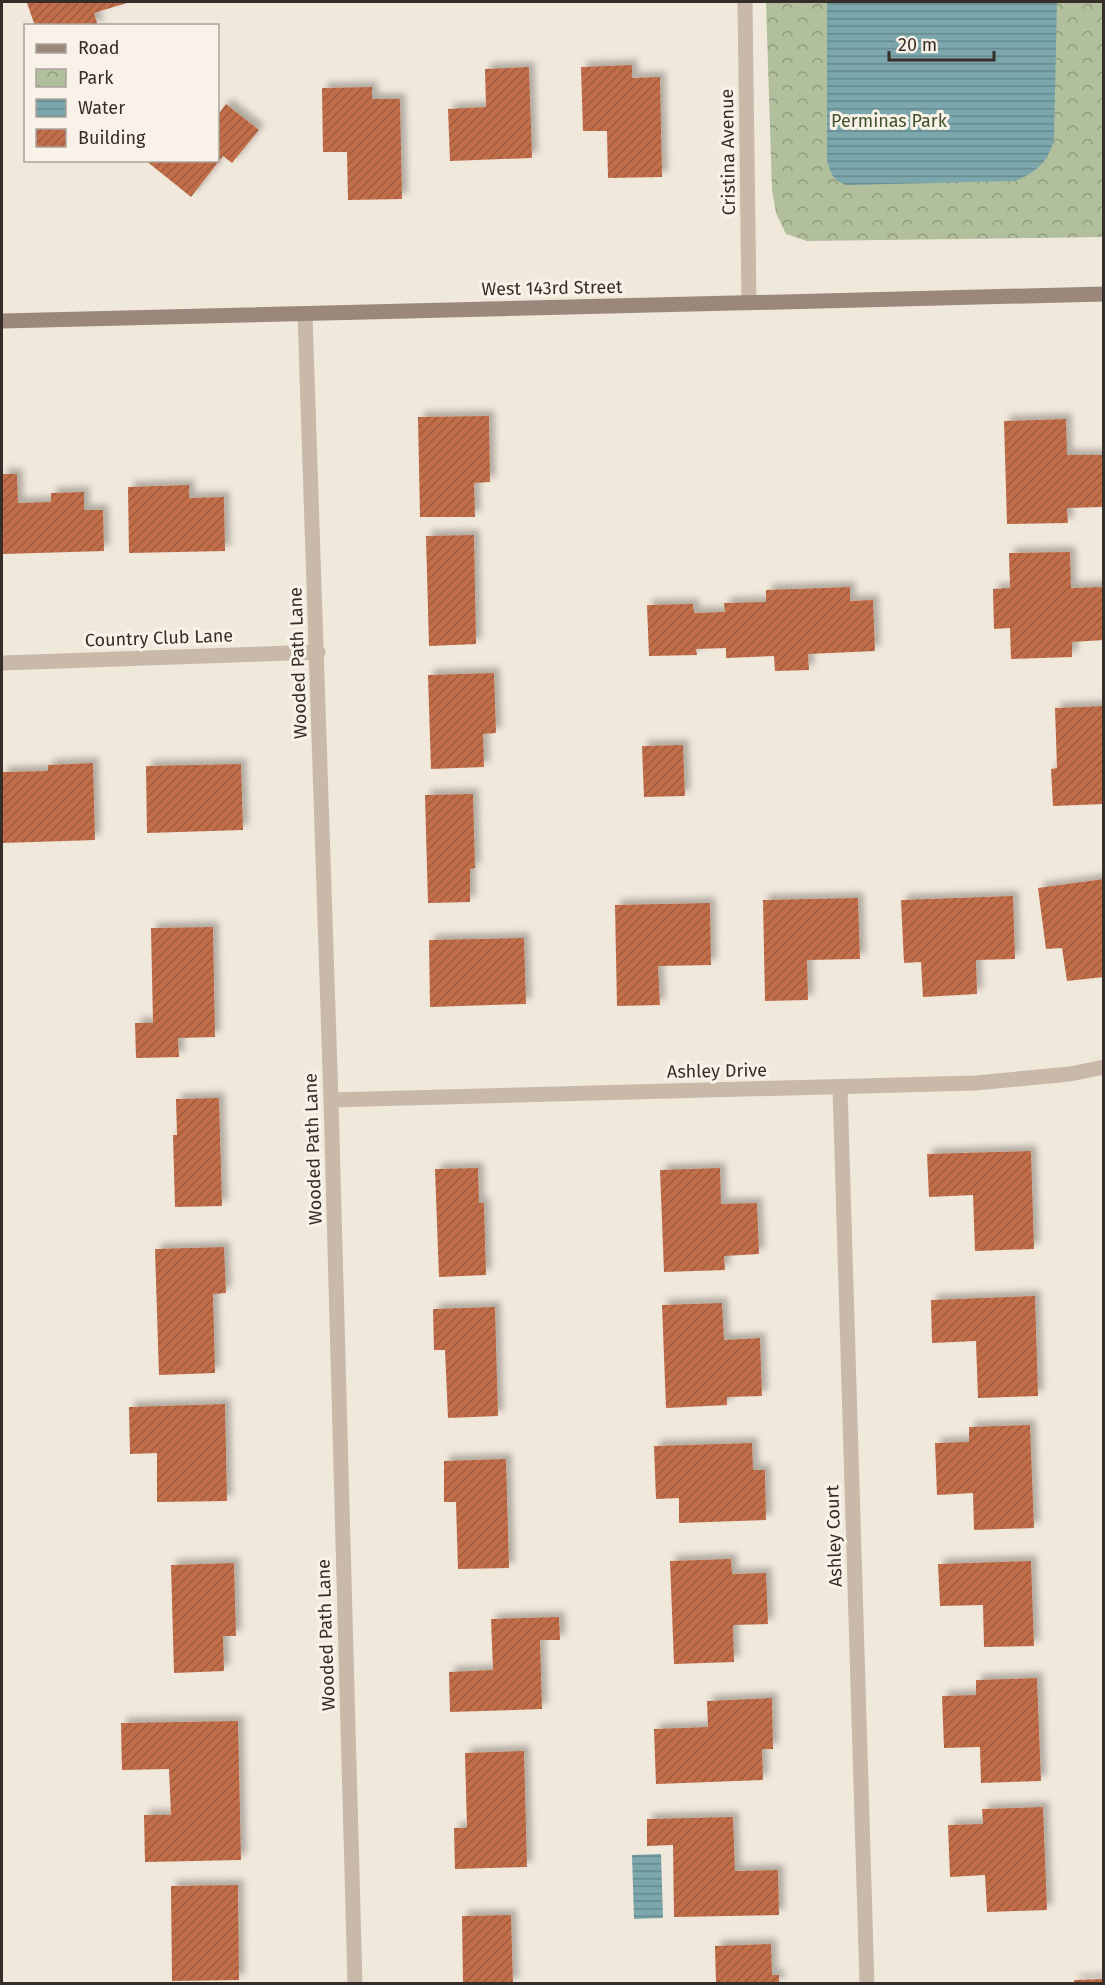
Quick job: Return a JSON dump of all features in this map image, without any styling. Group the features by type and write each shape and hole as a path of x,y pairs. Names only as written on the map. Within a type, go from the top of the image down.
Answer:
{"main road":[{"name":"West 143rd Street","path":"2,321 1104,294"}],"street":[{"name":"Cristina Avenue","path":"745,2 749,303"},
{"name":"Wooded Path Lane","path":"305,314 318,652 355,1983"},
{"name":"Country Club Lane","path":"2,663 318,652"},
{"name":"Ashley Drive","path":"331,1100 975,1083 1070,1074 1104,1067"},
{"name":"Ashley Court","path":"840,1087 867,1983"}],"green space":[{"name":"Perminas Park","path":"766,2 1103,2 1103,237 807,241 786,234 776,213 772,190"}],"water":[{"path":"827,2 1057,2 1054,138 1045,160 1035,170 1015,181 846,185 838,181 831,172 827,159"},
{"path":"661,1854 663,1918 634,1919 632,1855"}],"building":[{"path":"130,2 94,13 97,24 34,24 27,3"},
{"path":"632,65 632,78 660,77 662,177 608,178 607,131 583,131 581,67"},
{"path":"529,67 532,158 450,161 448,109 486,107 485,69"},
{"path":"372,87 372,99 400,99 402,199 348,200 347,152 323,152 322,88"},
{"path":"226,104 259,130 232,163 223,156 219,161 219,114"},
{"path":"147,162 218,162 191,197"},
{"path":"489,416 490,482 474,483 475,517 420,517 418,417"},
{"path":"1066,419 1067,455 1102,455 1102,507 1067,508 1068,523 1007,524 1004,421"},
{"path":"2,474 17,474 18,503 51,502 51,493 84,492 84,510 103,510 104,551 2,554"},
{"path":"189,485 189,498 224,497 225,551 129,553 128,487"},
{"path":"474,535 476,644 429,646 426,536"},
{"path":"1070,552 1071,588 1104,587 1104,640 1072,642 1072,657 1011,659 1010,628 994,629 993,589 1010,588 1009,553"},
{"path":"850,587 850,601 873,600 875,651 808,654 809,670 775,671 774,656 726,658 726,648 696,649 697,655 649,656 647,605 693,604 694,613 725,612 724,603 766,602 766,590"},
{"path":"494,673 496,733 483,734 484,767 431,769 428,675"},
{"path":"1104,706 1104,804 1053,806 1051,769 1057,768 1055,708"},
{"path":"683,745 685,796 644,797 642,746"},
{"path":"93,763 95,840 2,843 2,772 48,771 48,765"},
{"path":"241,764 243,830 147,833 146,766"},
{"path":"473,794 475,868 470,869 470,902 428,903 425,795"},
{"path":"1104,879 1104,977 1067,981 1062,948 1046,949 1038,888"},
{"path":"1013,896 1015,959 976,960 977,994 923,997 921,962 904,963 901,900"},
{"path":"858,898 860,959 807,960 808,1000 765,1001 763,900"},
{"path":"710,903 711,965 658,966 660,1005 617,1006 615,905"},
{"path":"213,927 215,1037 178,1038 179,1057 136,1058 135,1023 153,1023 151,928"},
{"path":"524,938 526,1004 430,1007 429,940"},
{"path":"219,1098 222,1206 175,1207 173,1135 177,1135 176,1099"},
{"path":"1031,1151 1034,1249 975,1251 973,1195 929,1197 927,1154"},
{"path":"478,1168 479,1203 484,1203 486,1275 439,1277 435,1169"},
{"path":"720,1168 721,1204 757,1203 759,1254 724,1256 725,1270 664,1272 660,1170"},
{"path":"224,1247 226,1293 213,1294 215,1373 159,1375 155,1249"},
{"path":"1035,1296 1038,1396 978,1398 976,1341 932,1343 931,1300"},
{"path":"722,1303 724,1340 760,1338 762,1396 727,1397 727,1405 666,1408 662,1305"},
{"path":"495,1307 498,1416 448,1418 445,1350 434,1350 433,1309"},
{"path":"225,1404 227,1501 157,1502 157,1453 130,1454 129,1407"},
{"path":"1030,1425 1034,1528 974,1530 973,1493 937,1495 935,1443 969,1442 969,1427"},
{"path":"752,1443 753,1470 765,1470 766,1520 679,1523 679,1498 656,1499 654,1446"},
{"path":"506,1459 509,1568 458,1569 456,1502 444,1502 444,1461"},
{"path":"731,1559 732,1574 766,1573 768,1624 733,1625 734,1662 674,1664 670,1561"},
{"path":"1031,1561 1034,1646 984,1647 983,1605 940,1606 938,1564"},
{"path":"234,1563 236,1636 223,1636 224,1671 174,1673 171,1565"},
{"path":"559,1617 560,1640 540,1640 542,1709 450,1712 449,1672 493,1670 491,1619"},
{"path":"1037,1678 1041,1781 981,1783 980,1747 944,1748 942,1696 976,1695 976,1680"},
{"path":"772,1698 773,1749 762,1749 763,1780 656,1784 654,1729 708,1727 707,1701"},
{"path":"238,1721 241,1860 145,1862 144,1815 171,1815 169,1769 122,1770 121,1723"},
{"path":"524,1751 527,1867 455,1869 454,1828 467,1828 465,1753"},
{"path":"1043,1807 1047,1910 987,1912 985,1875 950,1877 948,1825 983,1824 982,1809"},
{"path":"733,1817 735,1871 778,1870 779,1915 674,1917 673,1845 647,1846 647,1819"},
{"path":"238,1885 239,1980 172,1981 171,1886"},
{"path":"511,1915 513,1984 463,1984 462,1916"},
{"path":"771,1944 772,1975 779,1975 779,1984 716,1984 715,1946"},
{"path":"1104,1979 1104,1984 1074,1984 1074,1980"}]}
